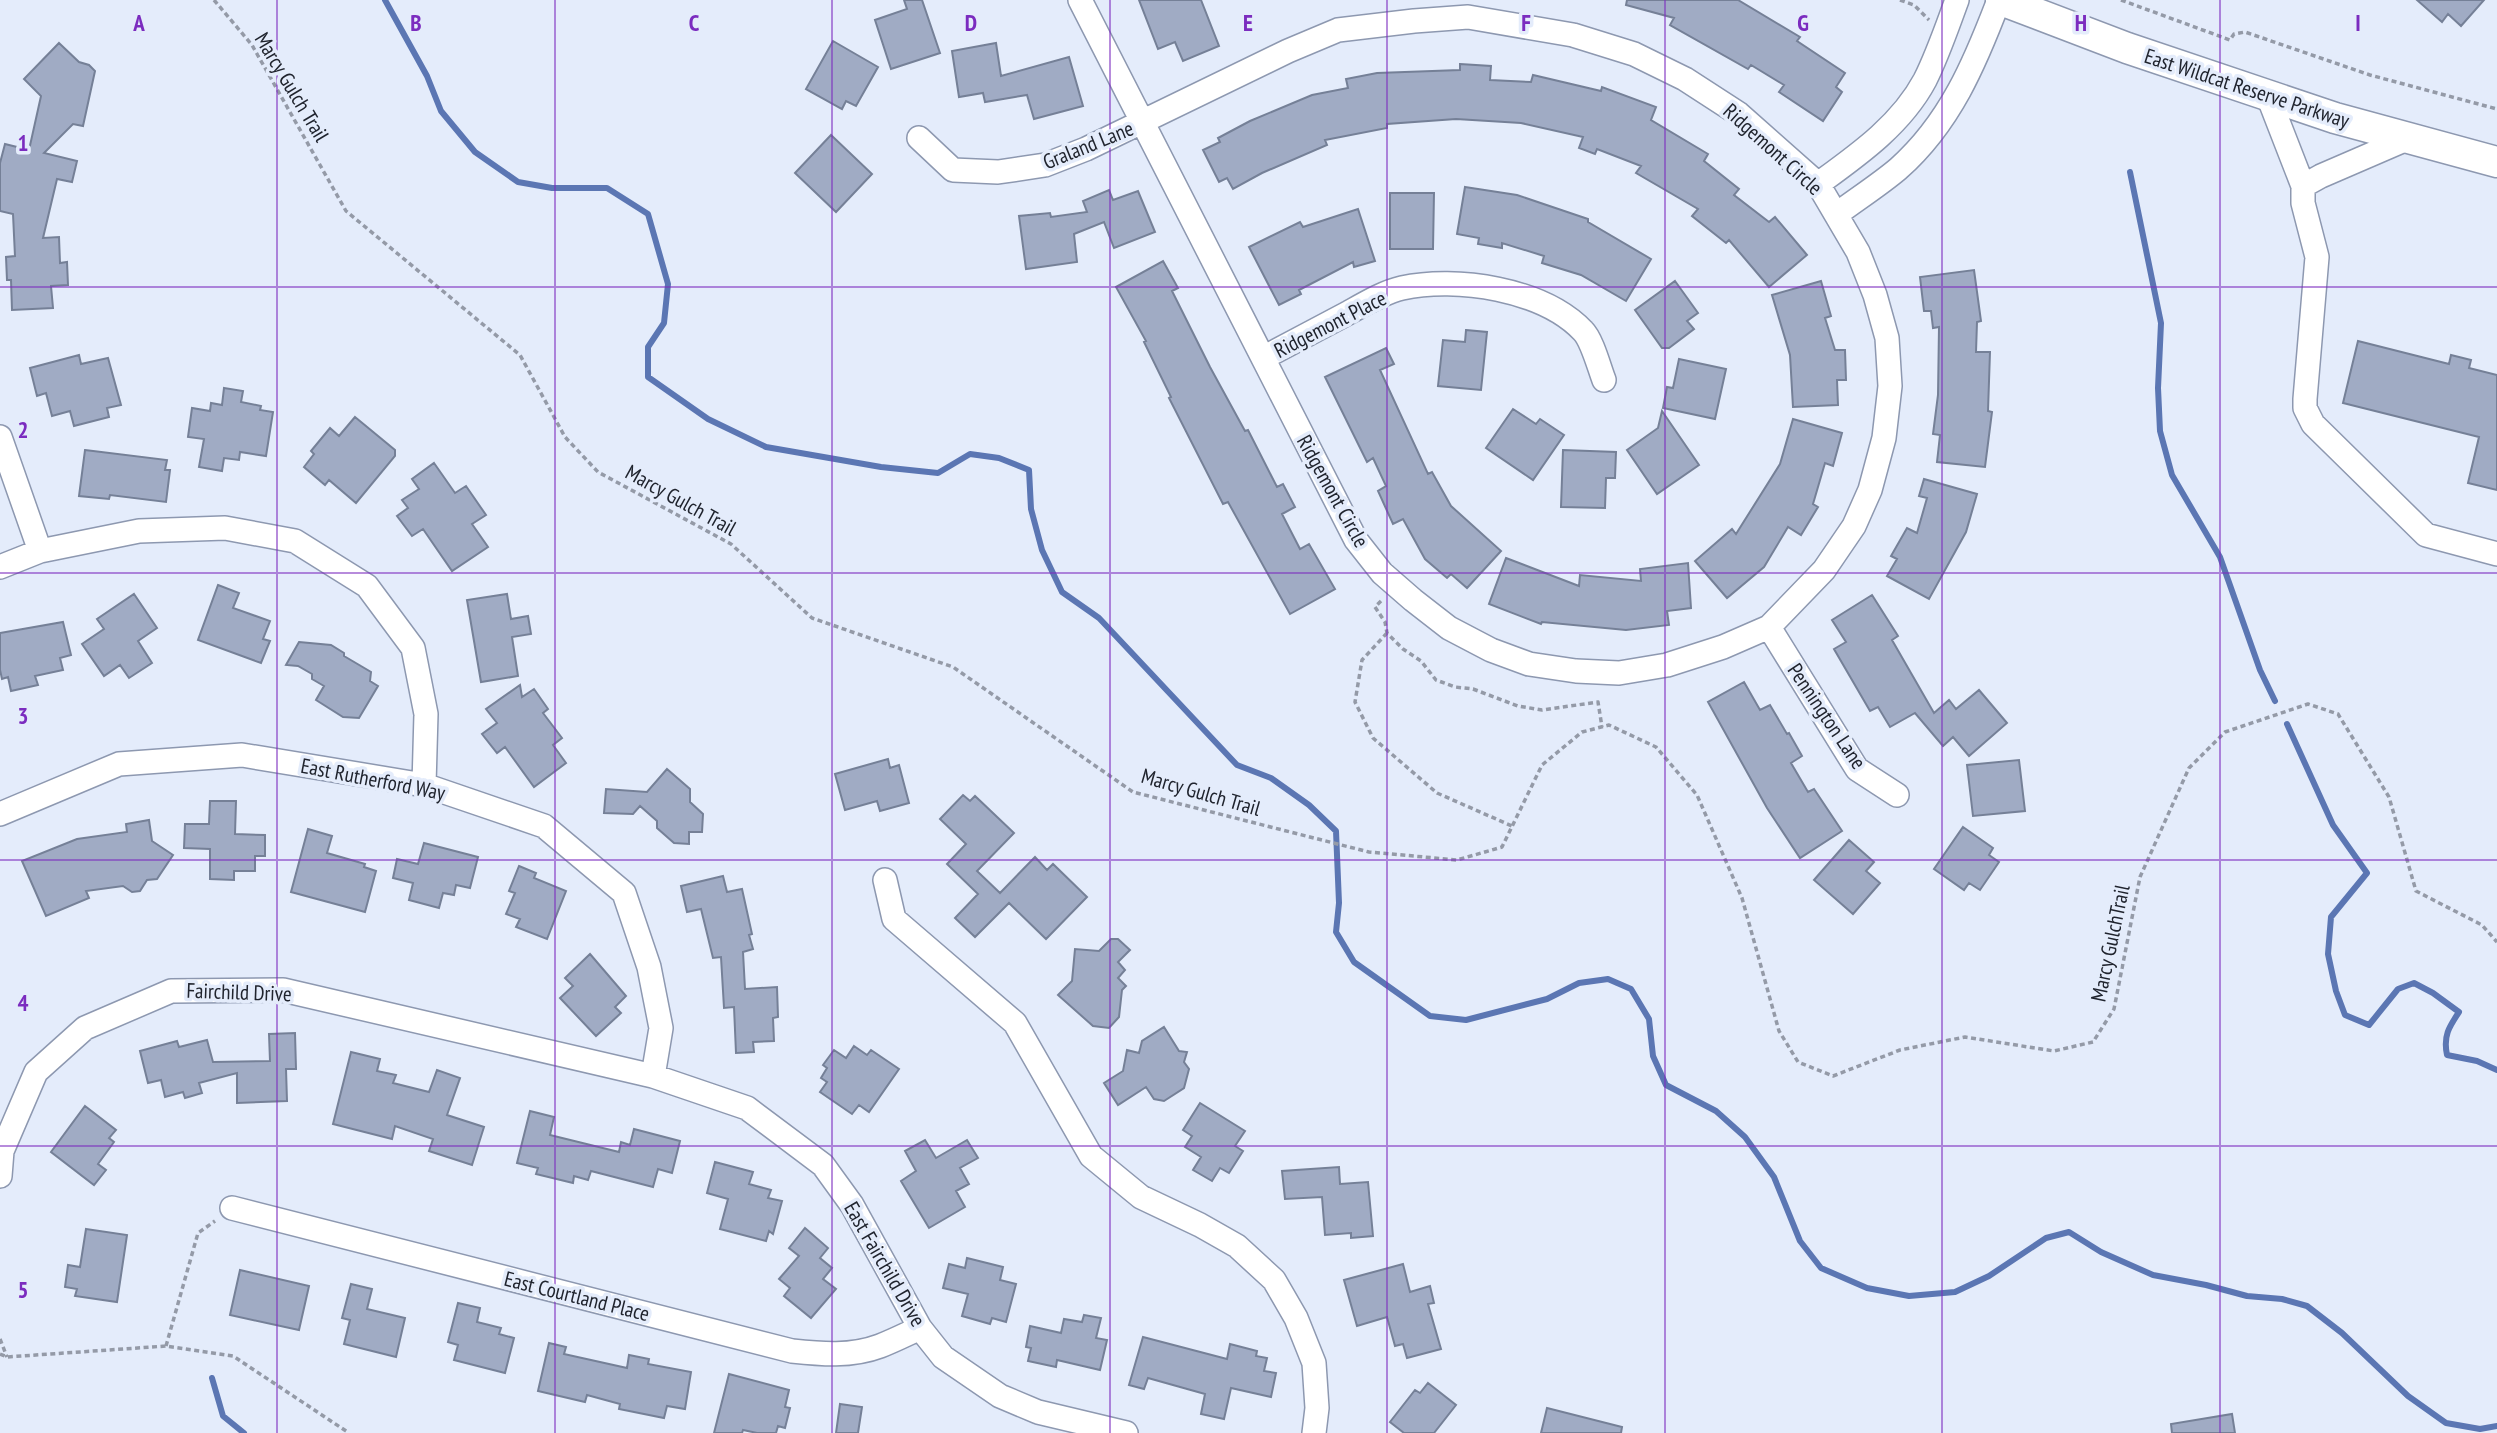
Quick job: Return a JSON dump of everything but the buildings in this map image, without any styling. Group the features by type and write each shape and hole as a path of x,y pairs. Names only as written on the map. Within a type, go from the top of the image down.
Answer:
{"main road":[{"name":"East Wildcat Reserve Parkway","path":"2000,0 2127,48 2335,118 2497,162"}],"street":[{"path":"1080,0 1143,123"},
{"path":"1818,184 1869,146 1893,123 1924,82 1957,0"},
{"path":"1838,215 1898,169 1956,100 1975,64 2000,0"},
{"name":"Ridgemont Circle","path":"1468,18 1573,35 1634,54 1685,79 1739,114 1818,184 1858,252 1875,295 1887,338 1890,386 1884,438 1870,490 1854,526 1824,570 1769,626 1723,647 1667,665 1619,673 1576,671 1529,664 1491,650 1449,628 1382,573 1356,540 1143,123 1288,51 1338,30 1468,18"},
{"path":"2268,96 2303,186 2303,203 2317,266 2305,399 2308,416 2313,425 2426,535 2497,554"},
{"name":"Graland Lane","path":"919,138 953,170 998,172 1045,165 1143,123"},
{"path":"2303,186 2409,138"},
{"name":"Ridgemont Place","path":"1263,358 1364,304 1401,288 1447,285 1482,287 1523,295 1560,312 1585,333 1604,380"},
{"path":"0,437 40,551"},
{"path":"0,567 40,551 139,531 225,528 295,541 367,586 414,648 426,714 424,785"},
{"name":"Pennington Lane","path":"1769,626 1857,769 1897,795"},
{"name":"East Rutherford Way","path":"0,814 119,764 242,755 424,785 544,826 624,893 649,967 661,1028 653,1076"},
{"path":"885,880 894,919 1015,1023 1091,1156 1141,1197 1237,1246 1274,1280 1296,1318 1314,1363 1317,1408 1314,1433"},
{"name":"Fairchild Drive","path":"0,1176 2,1151 36,1072 85,1028 171,991 283,990 653,1076"},
{"name":"East Fairchild Drive","path":"653,1076 747,1108 823,1165 852,1205 920,1328 943,1357 1000,1396 1038,1412 1126,1433"},
{"name":"East Courtland Place","path":"232,1208 792,1351 828,1355 862,1351 920,1328"}],"path":[{"name":"Marcy Gulch Trail","path":"214,0 252,45 346,211 520,355 565,437 598,472 731,544 812,618 953,667 1133,792 1369,852 1457,860 1502,848 1512,825"},
{"path":"1900,0 1914,5 1928,20"},
{"path":"2121,0 2230,40 2234,34 2245,32 2370,75 2497,109"},
{"path":"1387,633 1362,660 1355,702 1373,738 1437,793 1512,825 1542,765 1582,732 1602,727 1598,702 1542,710 1518,706 1472,689 1455,687 1436,680 1421,661 1387,633 1385,622 1375,607 1397,587"},
{"name":"Marcy GulchTrail","path":"1602,727 1609,725 1656,747 1697,795 1742,898 1779,1031 1798,1062 1833,1076 1900,1050 1965,1037 2054,1051 2093,1042 2114,1009 2140,877 2189,768 2225,732 2308,704 2338,714 2389,797 2416,891 2482,925 2497,942"},
{"path":"166,1346 198,1233 232,1208"},
{"path":"0,1339 7,1357"},
{"path":"0,1354 7,1357 166,1346 233,1356 349,1433"}],"waterway":[{"path":"385,0 427,76 441,111 475,152 518,182 552,188 607,188 648,214 668,284 664,323 648,347 648,377 708,419 766,447 881,467 938,473 970,454 999,458 1029,470 1031,509 1042,550 1062,592 1099,618 1237,765 1271,778 1309,805 1336,831 1339,903 1336,932 1354,962 1430,1016 1466,1020 1547,999 1579,983 1608,979 1631,989 1649,1019 1653,1056 1666,1085 1716,1111 1745,1137 1774,1177 1800,1241 1821,1268 1867,1288 1909,1296 1955,1292 1989,1276 2046,1238 2069,1232 2101,1252 2153,1275 2307,1306 2342,1333 2408,1396 2446,1423 2480,1429 2497,1426"},
{"path":"2130,172 2161,323 2158,388 2160,431 2172,475 2220,557 2260,670 2275,701"},
{"path":"2287,724 2333,825 2367,873 2331,917 2328,954 2336,991 2345,1015 2369,1025 2398,989 2414,983 2459,1012 2448,1032 2447,1055 2477,1061 2497,1070"},
{"path":"212,1378 223,1416 244,1433"}]}
